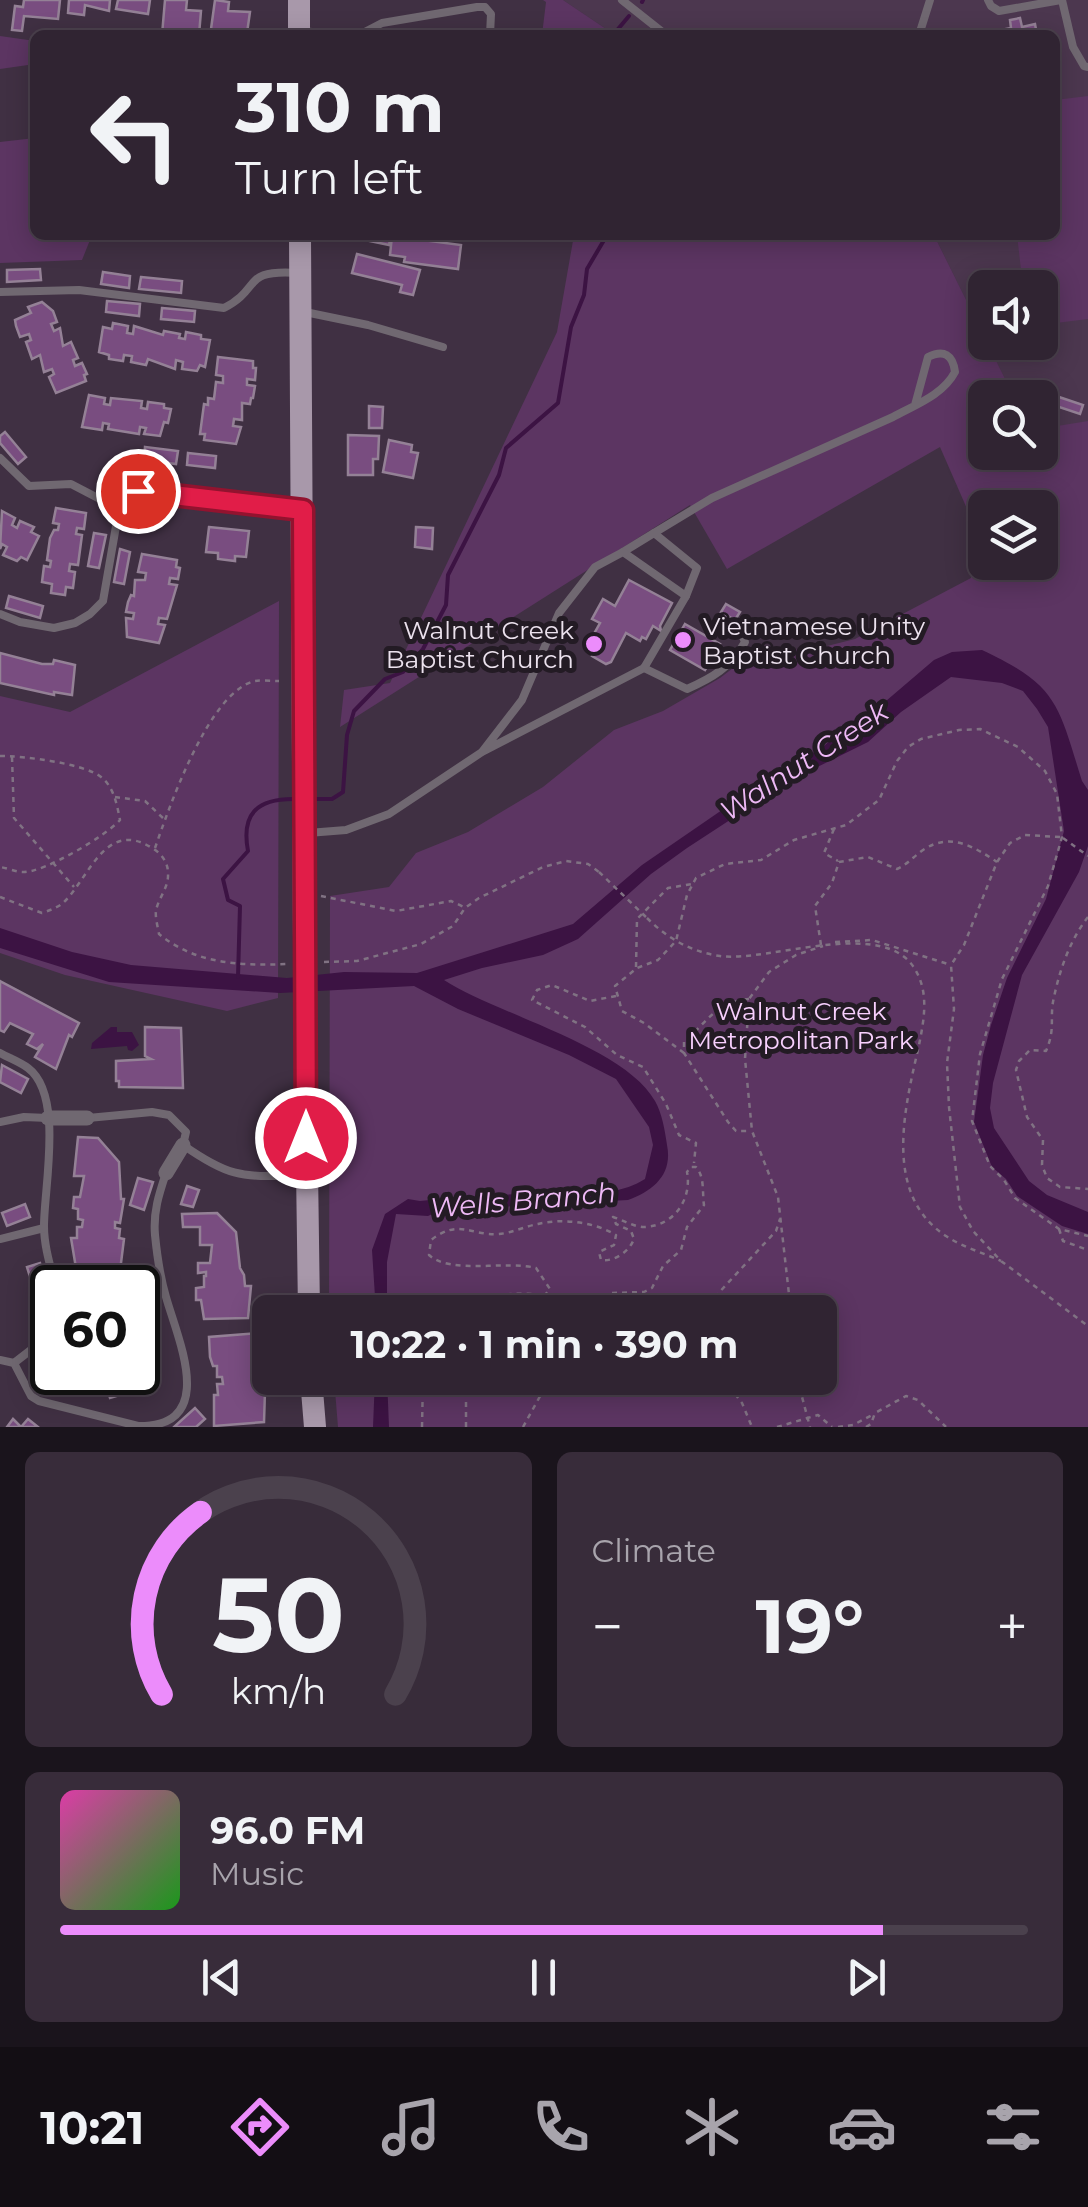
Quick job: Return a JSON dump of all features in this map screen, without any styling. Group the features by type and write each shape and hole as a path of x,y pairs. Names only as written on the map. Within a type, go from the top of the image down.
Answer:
{"main road":[{"path":"299,0 299,30"},
{"path":"300,240 309,1295"},
{"path":"313,1395 316,1427"}],"street":[{"path":"48,1118 87,1118"},
{"path":"166,1173 183,1146"}],"lane":[{"path":"622,0 660,30"},
{"path":"921,30 930,0"},
{"path":"988,0 1000,11 1062,0 1073,48 1088,67"},
{"path":"369,30 382,23 485,7 492,14 490,30"},
{"path":"0,292 79,290 224,308 240,300 252,279 265,273 300,273"},
{"path":"301,312 368,325 443,347"},
{"path":"482,752 522,700 559,613 594,568 712,498 915,406 952,378 954,362 947,354 937,352 928,357 915,406"},
{"path":"0,458 29,486 71,484 119,509"},
{"path":"0,614 54,628 90,614 103,601 119,509 138,491 303,510"},
{"path":"304,831 346,830 389,814 482,752 644,668 686,596 697,568 654,533"},
{"path":"622,552 686,596"},
{"path":"644,668 687,689 717,676 738,656 745,642 742,635"},
{"path":"0,1053 30,1069 38,1080 48,1118 51,1139 44,1228 51,1265"},
{"path":"87,1118 152,1112 169,1115 186,1132 183,1146 232,1174 306,1176"},
{"path":"0,1122 48,1118"},
{"path":"0,1360 14,1364 31,1396 51,1406 138,1426 172,1419 184,1404 188,1380 164,1290 155,1236 156,1201 166,1173"},
{"path":"0,1240 44,1228"},
{"path":"14,1364 30,1351"}],"path":[{"path":"155,850 188,761 234,693 252,682 279,681"},
{"path":"684,1053 644,1022 622,1011 615,986 636,968 658,960 676,941 687,895 694,884 707,870 761,860 794,840 846,826 879,800 908,747 920,739 980,729 1018,747 1045,771 1056,794 1062,837 1048,886 1002,980 980,1054 972,1121 990,1166 1015,1198 1059,1229 1088,1236"},
{"path":"0,756 86,769 104,779 115,797 120,820 109,834 26,873 0,867"},
{"path":"12,756 14,818 75,888"},
{"path":"115,797 145,801 165,820"},
{"path":"834,829 824,853 840,862 868,856 896,869 923,850 948,840 971,845 997,862"},
{"path":"1088,856 1062,837 1025,835 1010,842 997,862 964,945 951,965 954,1009 948,1063 955,1185 960,1208 974,1231 1002,1261 1088,1326"},
{"path":"0,897 42,913 66,901 113,842 132,840 163,857 168,874 156,911 159,934 196,958 291,964"},
{"path":"324,962 356,961 421,944 453,926 464,908 566,860 588,864 600,872 664,934 720,956 764,955 821,946"},
{"path":"821,946 814,906 832,882 840,862"},
{"path":"636,968 637,919 668,888 694,884"},
{"path":"319,896 396,911 452,901 464,908"},
{"path":"1088,918 1064,956 1053,1000 1053,1037 1046,1050 1030,1050 1018,1061 1016,1070 1030,1125 1044,1140 1042,1165 1047,1178 1060,1187 1088,1188"},
{"path":"789,1295 778,1197 752,1132 745,1059 749,999 769,972 796,955 843,940 872,940 951,965"},
{"path":"828,944 903,954 916,971 926,999 902,1146 907,1183 920,1212 945,1236 1002,1261"},
{"path":"545,1295 550,1290 548,1283 536,1268 448,1264 429,1255 431,1240 444,1230 459,1227 498,1234 544,1222 586,1223 616,1235 614,1245 599,1252 601,1260 610,1260 624,1253 634,1239 613,1217 645,1227 672,1215 687,1200 690,1183 686,1174 692,1166 696,1143 679,1135 666,1104 643,1067 617,1056 585,1027 532,1000 537,990 552,985 590,1001 618,996"},
{"path":"749,999 734,1000 704,1018 684,1042 684,1053 728,1122 736,1131 752,1132"},
{"path":"604,1295 652,1288 663,1266 681,1250 687,1228 704,1204 700,1171 692,1166"},
{"path":"718,1295 776,1231 780,1217"},
{"path":"1059,1229 1063,1241 1088,1250"},
{"path":"422,1427 423,1395"},
{"path":"466,1395 466,1427"},
{"path":"523,1427 541,1395"},
{"path":"736,1395 752,1427"},
{"path":"801,1395 810,1427"},
{"path":"777,1427 818,1415 835,1427 853,1424 906,1396 918,1400 946,1427"},
{"path":"866,1427 875,1413"}],"shaded area":[{"path":"563,0 1088,0 1088,529 1054,470 1058,470 1058,380 1006,380 996,360 1058,360 1058,270 968,270 968,304 936,240 1060,240 1060,30 608,30"}],"green space":[{"path":"543,0 563,0 608,30 543,30 546,2"},
{"path":"0,36 30,40 30,65 0,69"},
{"path":"1088,96 1088,319 1058,323 1058,270 1021,270 1018,240 1060,240 1060,99"},
{"path":"30,139 30,240 90,240 82,260 0,263 0,142"},
{"name":"Walnut Creek Metropolitan Park","path":"573,240 936,240 968,304 968,360 996,360 1006,380 968,380 968,470 1058,470 1058,426 1088,421 1088,1427 338,1427 335,1395 837,1395 837,1295 329,1295 330,896 389,887 416,853 468,832 543,787 614,730 663,711 720,678 754,652 819,648 855,639 968,580 1058,580 1058,490 968,490 968,511 940,447 727,569 690,505 340,727 344,690 390,683 557,332"},
{"path":"279,601 278,998 227,1011 65,975 0,953 0,696 70,712"}],"water":[{"path":"982,650 1041,687 1060,716 1088,790 1088,846 1079,872 1022,975 990,1108 994,1128 1029,1181 1047,1195 1088,1212 1088,1234 1062,1226 1017,1196 992,1167 974,1122 991,1025 1007,978 1046,899 1064,831 1048,727 1023,691 1002,683 951,677 901,712 868,742 791,780 687,848 651,874 578,939 543,955 444,980 588,1048 639,1081 660,1111 667,1165 653,1187 628,1200 463,1209 428,1216 396,1214 387,1262 387,1295 375,1295 372,1250 385,1214 408,1199 601,1193 645,1179 653,1145 649,1127 616,1079 414,986 280,993 109,982 0,948 0,928 72,952 131,965 287,978 344,972 417,973 573,924 642,865 824,746 934,660 952,652"},
{"path":"111,1027 117,1027 117,1032 132,1032 139,1045 132,1051 127,1046 91,1049 92,1043"},
{"path":"374,1395 388,1395 389,1427 373,1427"}],"building":[{"path":"24,0 60,0 58,19 24,16 22,31 12,30 15,6 23,7"},
{"path":"69,0 110,0 109,11 85,5 84,15 68,13"},
{"path":"118,0 150,0 148,14 116,9"},
{"path":"165,0 187,0 186,10 201,11 199,30 162,30"},
{"path":"215,0 229,2 228,11 250,12 247,30 211,29"},
{"path":"1020,18 1022,27 1035,24 1036,30 1001,30 1011,28 1010,20"},
{"path":"392,240 461,245 458,269 404,262 405,257 390,255"},
{"path":"357,254 420,270 413,295 400,292 402,285 352,273"},
{"path":"40,269 41,280 7,282 7,270"},
{"path":"103,272 130,276 129,288 101,284"},
{"path":"141,277 182,281 181,293 139,289"},
{"path":"107,301 140,304 139,316 106,312"},
{"path":"42,302 53,311 57,322 51,324 54,331 60,328 63,346 71,342 78,358 73,360 75,366 82,363 87,374 86,381 56,393 49,377 54,374 52,369 44,372 40,355 32,359 26,342 31,340 29,334 20,337 15,320 31,313 28,307"},
{"path":"162,308 195,311 194,322 161,319"},
{"path":"113,323 128,326 127,333 133,334 134,326 163,335 164,331 180,334 179,338 185,339 186,332 201,335 201,339 210,340 205,367 200,365 197,371 182,369 183,362 176,360 175,369 148,359 146,365 131,362 132,356 124,355 123,361 109,359 109,355 99,352 103,327 112,329"},
{"path":"218,357 253,361 256,368 255,380 247,379 247,385 255,386 253,398 250,404 242,403 242,420 234,419 233,426 241,427 236,444 204,440 205,434 200,434 204,404 208,405 208,398 214,399 216,382 223,383 223,376 216,375"},
{"path":"89,395 105,398 104,404 110,405 111,398 142,401 141,408 147,409 148,402 164,404 164,408 171,409 168,423 164,422 160,436 144,434 146,428 140,427 139,434 108,429 109,424 103,423 102,430 82,427"},
{"path":"1059,397 1083,405 1080,414 1058,407"},
{"path":"369,406 383,407 382,428 369,428"},
{"path":"5,432 26,457 18,464 0,443"},
{"path":"348,435 379,436 373,475 348,475"},
{"path":"389,440 412,445 411,452 418,453 413,478 383,472"},
{"path":"145,447 178,451 176,464 144,460"},
{"path":"188,453 216,456 215,468 187,465"},
{"path":"56,508 86,513 84,529 77,528 76,534 82,535 78,565 70,564 69,571 75,572 73,588 66,587 65,595 51,593 52,584 42,582 44,566 50,567 50,538 58,530 59,524 53,523"},
{"path":"2,511 15,518 12,525 17,528 20,521 34,527 31,532 39,536 27,560 21,557 17,561 3,555 7,547 2,544 0,549"},
{"path":"209,527 249,531 246,557 235,556 235,561 218,559 218,553 206,552"},
{"path":"416,527 433,528 432,549 415,547"},
{"path":"94,533 106,535 99,568 88,566"},
{"path":"120,549 130,552 124,584 114,582"},
{"path":"142,554 177,560 176,567 180,568 178,579 170,578 169,584 177,585 167,619 159,618 158,624 165,625 159,643 127,637 126,618 133,619 134,613 126,612 128,602 134,596 135,580 145,580 146,573 138,572"},
{"path":"629,580 672,603 661,631 653,626 646,639 642,637 640,641 626,633 611,662 606,664 586,648 600,623 592,619 603,599 615,606"},
{"path":"9,596 43,606 40,618 6,608"},
{"path":"726,604 740,612 735,620 721,612"},
{"path":"685,624 720,644 705,670 670,650"},
{"path":"0,653 42,664 53,664 54,660 75,665 72,695 0,683"},
{"path":"0,981 79,1023 72,1037 69,1035 56,1069 35,1057 43,1044 37,1049 27,1044 33,1034 10,1023 4,1032 0,1030"},
{"path":"145,1027 181,1028 183,1088 119,1087 116,1061 151,1059 145,1056"},
{"path":"2,1065 28,1079 21,1093 0,1082"},
{"path":"78,1137 98,1138 119,1162 124,1199 120,1223 115,1222 115,1228 120,1229 119,1238 124,1239 121,1265 76,1265 71,1238 77,1238 77,1227 82,1227 83,1220 78,1219 78,1209 73,1208 74,1197 80,1197 84,1176 74,1176"},
{"path":"138,1178 153,1182 144,1210 130,1205"},
{"path":"187,1186 199,1190 193,1207 181,1204"},
{"path":"25,1204 30,1217 7,1226 2,1213"},
{"path":"217,1213 236,1232 245,1286 251,1286 248,1318 204,1319 201,1300 196,1300 196,1288 204,1287 206,1276 206,1272 198,1273 198,1263 210,1263 212,1245 200,1245 200,1227 183,1227 182,1214"},
{"path":"252,1334 252,1395 265,1395 264,1422 214,1426 214,1395 218,1395 217,1384 223,1384 210,1357 209,1337"},
{"path":"195,1408 205,1419 196,1427 174,1427"},
{"path":"28,1419 38,1427 21,1427"}],"waterway":[{"path":"617,30 629,16"},
{"path":"313,799 332,799 343,792 347,735 354,711 385,679 403,672 423,649 446,605 448,575 499,475 506,448 558,403 571,327 584,295 587,269 604,240"},
{"path":"238,977 240,906 228,900 223,879 248,851 247,827 254,811 270,802 293,799"}],"place":[{"name":"Vietnamese Unity Baptist Church","path":"683,640"},
{"name":"Walnut Creek Baptist Church","path":"594,644"}],"route":[{"path":"138,491 303,510 306,1138"}],"water label":[{"name":"Walnut Creek","path":"804,761"},
{"name":"Wells Branch","path":"523,1200"}]}
